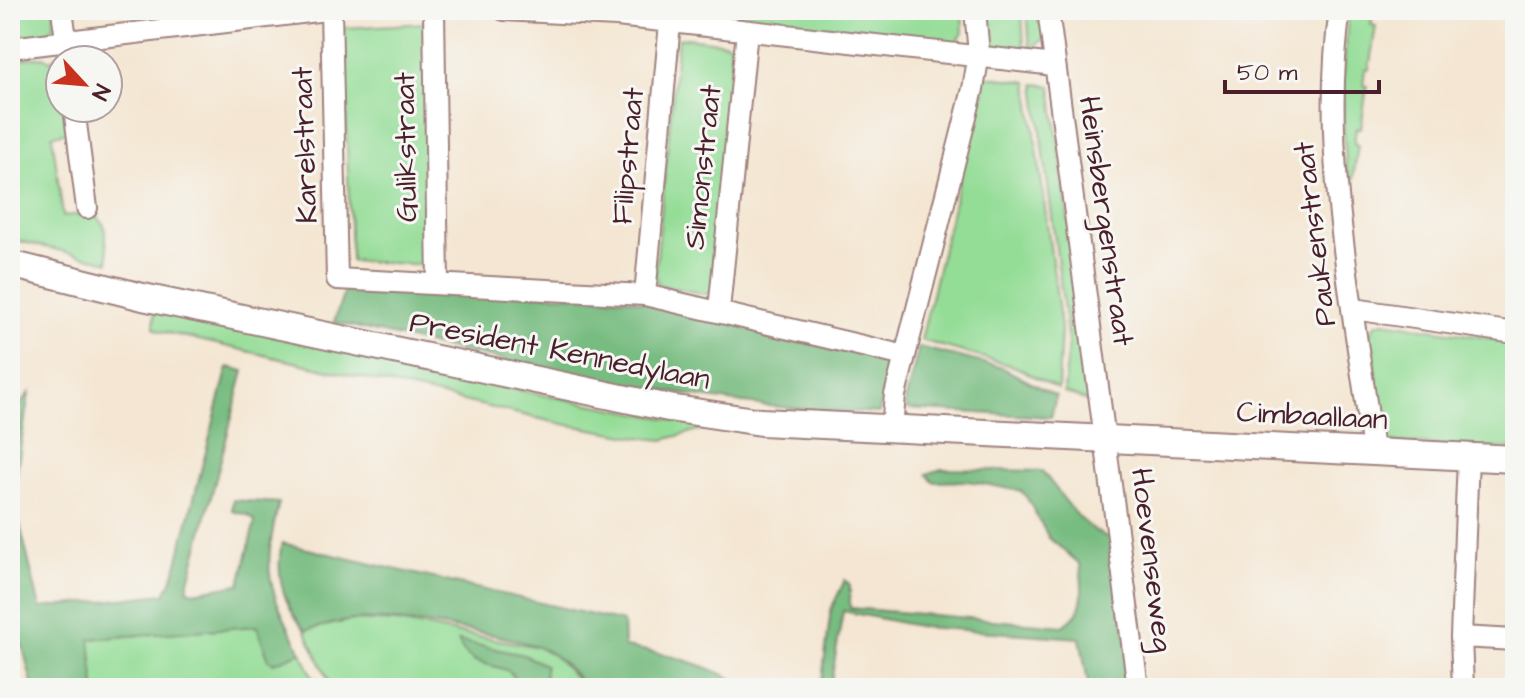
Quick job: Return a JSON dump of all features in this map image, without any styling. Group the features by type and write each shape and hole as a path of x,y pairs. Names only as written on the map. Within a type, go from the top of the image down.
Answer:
{"street":[{"path":"62,10 66,44"},
{"path":"106,44 328,10"},
{"name":"Karelstraat","path":"328,10 337,279"},
{"name":"Gulikstraat","path":"434,10 438,284"},
{"path":"504,10 617,13 670,23 979,54 1055,65"},
{"path":"892,428 895,395 979,54 975,10"},
{"name":"Heinsbergenstraat","path":"1048,10 1106,440"},
{"name":"Paukenstraat","path":"1340,10 1333,61 1333,148 1373,451"},
{"name":"Filipstraat","path":"645,295 670,23"},
{"name":"Simonstraat","path":"719,310 747,31"},
{"path":"10,48 44,49"},
{"path":"76,124 87,208"},
{"name":"President Kennedylaan","path":"10,264 143,297 669,408 761,422 1106,440"},
{"name":"President Kennedylaan","path":"337,279 645,295 905,356"},
{"path":"1354,309 1515,333"},
{"name":"Cimbaallaan","path":"1106,440 1515,459"},
{"name":"Hoevenseweg","path":"1106,440 1138,688"},
{"path":"1463,688 1461,637 1468,457"},
{"path":"1461,637 1515,640"}],"green space":[{"path":"10,10 54,10 54,26 46,34 13,39 10,35"},
{"path":"634,10 962,10 963,33 955,44"},
{"path":"981,10 1022,10 1024,50 1000,48 990,43"},
{"path":"1027,10 1042,10 1044,39 1030,49"},
{"path":"1349,10 1374,10 1371,25 1376,26 1369,69 1365,69 1363,85 1367,86 1361,128 1356,128 1354,144 1358,145 1352,185 1348,184 1343,119"},
{"path":"428,23 431,265 351,261 343,28"},
{"path":"678,39 727,43 731,47 735,43 737,47 712,292 705,294 659,285 655,277"},
{"path":"44,58 44,124 70,124 71,132 52,135 63,216 93,213 104,225 109,262 10,239 10,60"},
{"path":"984,76 1028,82 1061,328 1058,389 1016,367 921,340"},
{"path":"1035,84 1051,86 1092,403 1064,392 1068,342"},
{"path":"346,286 626,298 891,359 879,413 800,409 699,397 594,379 334,322"},
{"path":"155,307 449,377 710,427 663,440 558,423 160,331 154,328"},
{"path":"1383,322 1515,342 1515,449 1386,442 1378,420 1381,413 1373,349 1367,338 1375,325"},
{"path":"919,347 1003,368 1056,396 1051,417 907,409 905,401"},
{"path":"228,367 244,371 187,589 193,592 240,584 255,521 248,515 232,511 233,500 279,503 270,548 271,580 281,611 301,652 274,663 269,660 257,626 90,639 95,688 33,688 10,595 10,417 29,393 13,496 40,608 165,594 174,575"},
{"path":"941,469 1042,471 1081,519 1112,539 1133,688 1089,688 1080,638 922,627 843,611 830,688 821,688 831,609 845,580 850,585 850,608 1063,626 1080,607 1080,564 1049,538 1021,491 968,481 933,482 927,474"},
{"path":"282,543 623,622 624,647 689,662 750,688 585,688 565,665 547,651 524,642 448,627 370,620 347,621 305,630 283,589 280,567"},
{"path":"353,620 396,622 539,647 555,656 585,688 544,688 545,665 471,660 511,671 516,677 515,688 332,688 305,630"},
{"path":"257,626 269,660 274,663 301,652 318,688 95,688 89,639"},
{"path":"458,641 524,655 545,665 544,688 515,688 514,678 509,672 473,659 464,652"}]}
